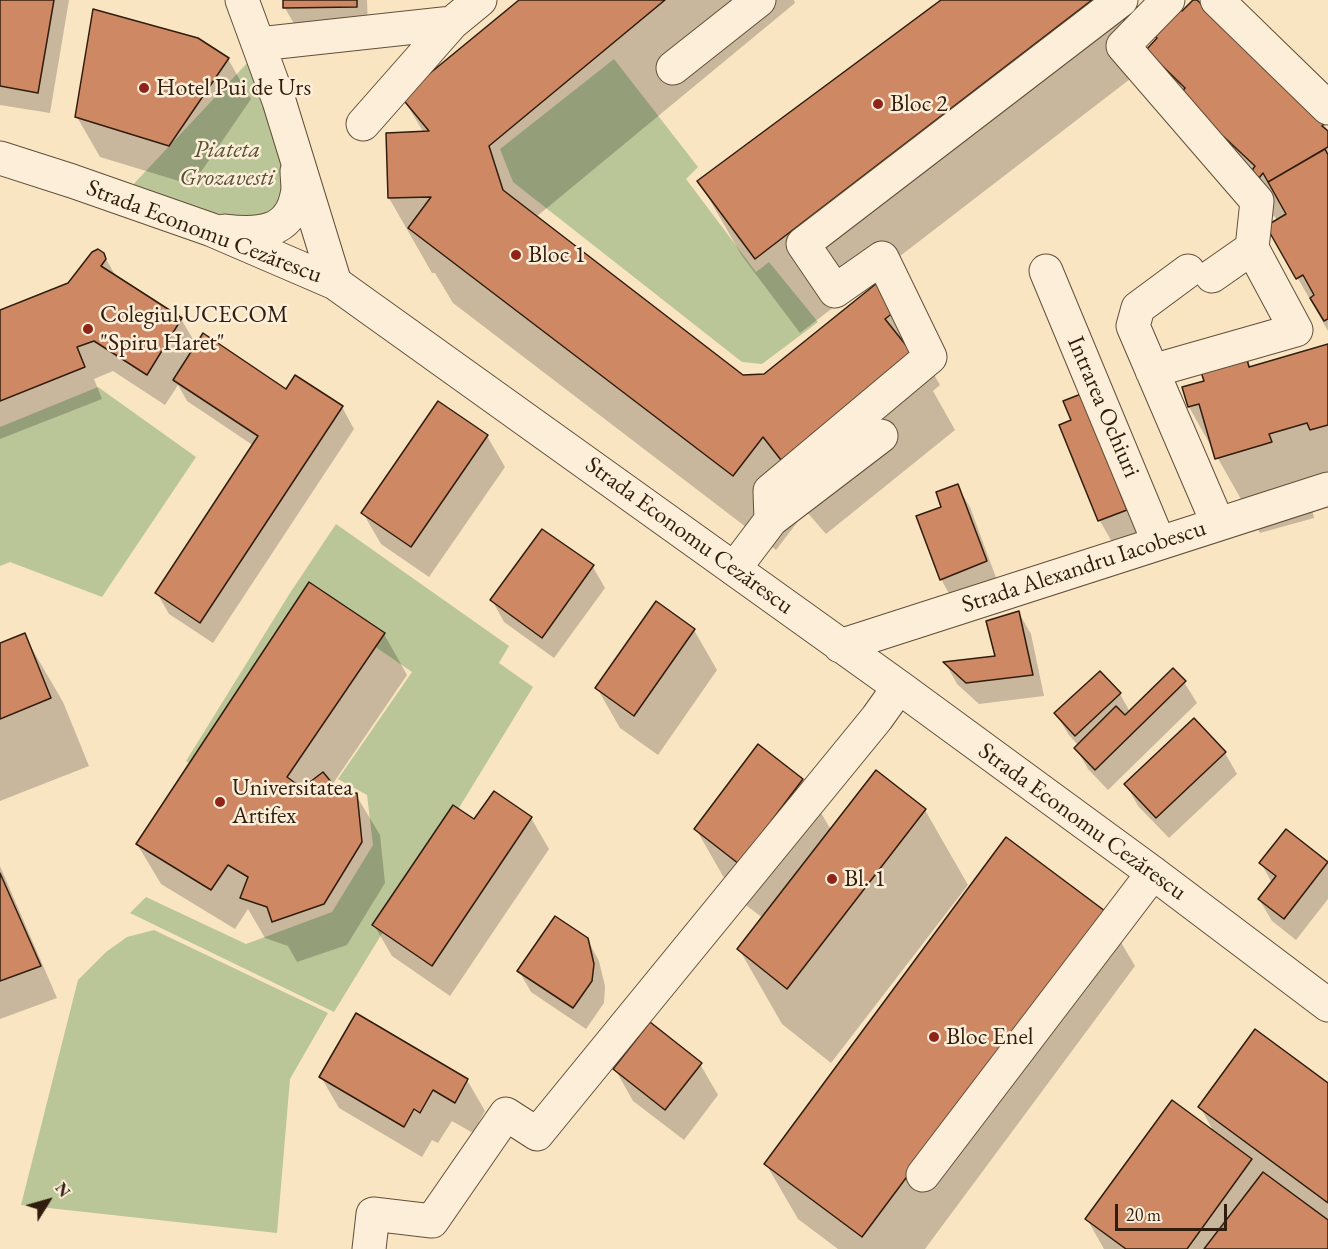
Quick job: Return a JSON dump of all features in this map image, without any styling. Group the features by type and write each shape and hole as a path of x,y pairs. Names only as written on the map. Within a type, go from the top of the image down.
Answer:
{"street":[{"path":"242,0 279,101 335,283"},
{"path":"363,124 452,23 480,0"},
{"path":"673,68 759,0"},
{"path":"771,520 770,491 930,357 882,258 835,291 803,244 1121,0"},
{"path":"1152,371 1296,330 1252,248 1257,201 1124,46 1168,0"},
{"path":"1217,0 1328,108"},
{"path":"258,45 452,23"},
{"name":"Strada Economu Cezărescu","path":"0,158 212,230 335,283 899,687 1153,873 1328,1005"},
{"path":"212,230 254,233 281,225 291,214 297,195 297,160"},
{"path":"1218,524 1133,326 1138,308 1252,248"},
{"name":"Intrarea Ochiuri","path":"1046,271 1159,543"},
{"path":"734,569 771,520 880,436"},
{"name":"Strada Alexandru Iacobescu","path":"840,646 1328,489"},
{"path":"369,1249 373,1214 432,1221 506,1114 537,1134 877,718 899,687"},
{"path":"923,1175 1153,873"}],"green space":[{"path":"614,59 698,167 686,179 756,272 769,262 818,322 762,364 742,362 513,182 500,149"},
{"name":"Piateta Grozavesti","path":"250,60 285,165 287,204 249,224 128,190"},
{"path":"98,387 196,457 102,597 10,562 0,566 0,427"},
{"path":"336,524 509,646 499,663 533,687 334,1012 130,913 146,897 246,944 332,912 373,845 367,795 338,779 412,672 313,604 202,772 186,761 290,593"},
{"path":"154,930 328,1013 290,1079 277,1233 21,1205 78,980 106,952 127,937"}],"building":[{"path":"0,0 54,0 38,93 0,86"},
{"path":"283,0 357,0 357,7 283,8"},
{"name":"Bloc 1","path":"519,0 665,0 489,146 503,190 743,375 764,374 877,283 898,309 885,319 913,354 781,460 763,437 733,476 408,228 431,197 388,198 386,133 429,131 401,97"},
{"name":"Bloc 2","path":"941,0 1092,0 755,259 697,181"},
{"path":"1193,0 1197,0 1325,123 1322,126 1328,131 1328,147 1268,182 1263,173 1259,178 1251,172 1255,166 1224,137 1221,140 1181,93 1185,88 1146,50 1157,38 1151,32 1177,6 1182,11"},
{"name":"Hotel Pui de Urs","path":"93,9 198,38 229,58 169,146 75,117"},
{"path":"1325,149 1328,155 1328,319 1324,321 1310,298 1314,295 1303,275 1296,279 1266,226 1286,214 1268,182"},
{"name":"Colegiul UCECOM \"Spiru Haret\"","path":"98,249 104,253 106,259 101,266 182,318 147,375 94,341 77,347 85,367 0,401 0,310 68,283 92,252"},
{"path":"203,333 286,389 295,375 343,406 200,623 155,593 258,436 173,380"},
{"path":"1328,344 1328,425 1310,430 1307,423 1269,434 1272,442 1215,459 1199,404 1188,407 1182,387 1204,381 1201,372 1247,359 1249,367"},
{"path":"1081,394 1127,510 1098,521 1059,425 1071,420 1063,401"},
{"path":"438,401 488,435 411,547 361,513"},
{"path":"958,484 987,561 940,580 916,516 941,507 936,492"},
{"path":"542,529 594,565 542,638 490,600"},
{"path":"309,582 385,633 287,777 302,788 323,772 342,795 357,793 362,842 324,904 272,922 267,907 240,898 248,877 228,865 211,890 136,844"},
{"path":"656,601 695,629 634,716 595,688"},
{"path":"1019,611 1033,675 966,683 943,662 995,656 986,621"},
{"path":"25,633 51,698 0,719 0,643"},
{"path":"1173,668 1186,681 1095,770 1074,748 1116,706 1125,715"},
{"path":"1100,671 1121,693 1075,736 1054,713"},
{"path":"1194,718 1226,752 1156,818 1124,784"},
{"path":"758,744 803,779 739,864 694,829"},
{"name":"Bl. 1","path":"876,770 926,809 787,989 737,949"},
{"path":"494,791 532,817 432,966 372,925 453,805 474,819"},
{"path":"1286,829 1328,862 1284,919 1258,899 1276,876 1259,863"},
{"name":"Bloc Enel","path":"1006,837 1105,911 862,1237 764,1164"},
{"path":"0,873 41,966 0,981"},
{"path":"555,916 588,938 594,964 592,981 573,1008 517,971"},
{"path":"356,1013 468,1079 455,1103 433,1090 420,1113 414,1109 404,1127 319,1077"},
{"path":"650,1022 702,1063 665,1110 613,1069"},
{"path":"1255,1029 1328,1083 1328,1203 1198,1107"},
{"path":"1172,1100 1252,1159 1187,1249 1126,1249 1085,1219"},
{"path":"1263,1172 1328,1220 1328,1249 1204,1249"}],"place":[{"name":"Hotel Pui de Urs","path":"144,88"},
{"name":"Bloc 2","path":"878,104"},
{"name":"Bloc 1","path":"516,255"},
{"name":"Colegiul UCECOM \"Spiru Haret\"","path":"88,329"},
{"name":"Universitatea Artifex","path":"220,802"},
{"name":"Bl. 1","path":"832,879"},
{"name":"Bloc Enel","path":"934,1037"}]}
